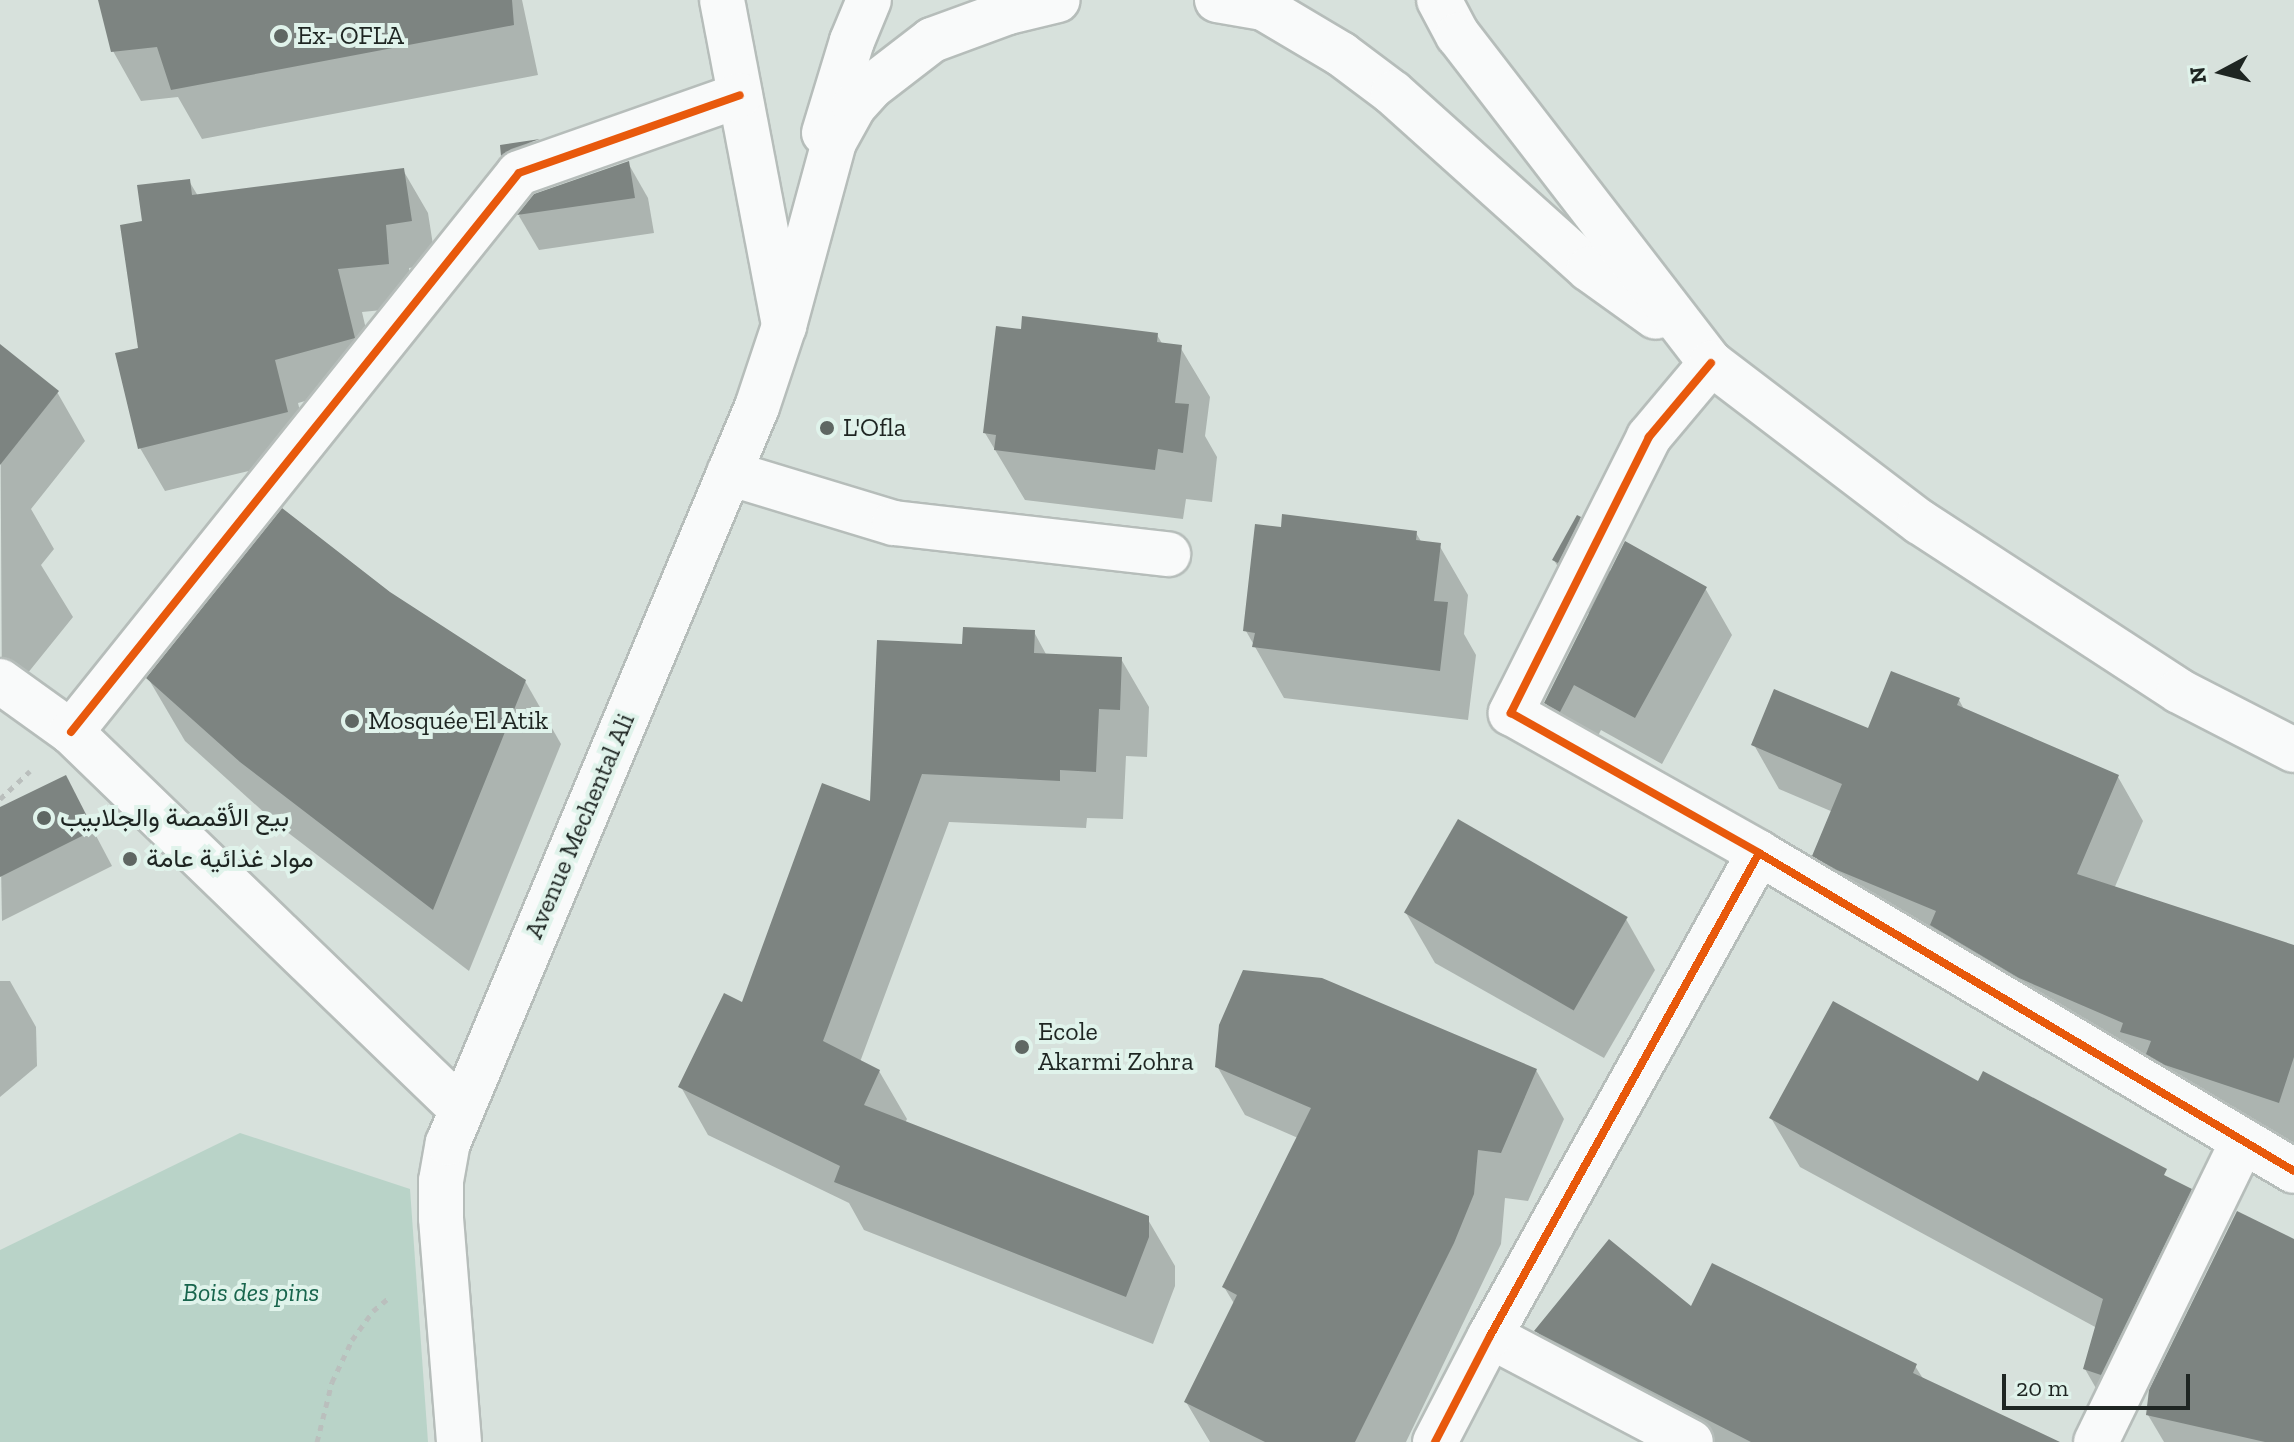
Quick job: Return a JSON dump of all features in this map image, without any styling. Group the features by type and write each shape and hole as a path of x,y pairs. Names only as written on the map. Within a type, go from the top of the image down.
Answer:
{"street":[{"path":"722,0 784,326"},
{"path":"808,226 820,148 848,53 869,0"},
{"path":"1217,0 1257,4 1341,54 1393,93 1589,269 1920,522 2179,691 2294,750"},
{"path":"1439,0 1458,35 1704,355"},
{"path":"808,226 834,142 854,106 871,87 932,40 1050,1"},
{"path":"71,732 519,173 740,95"},
{"name":"Avenue Mechental Ali","path":"459,1442 441,1181 448,1143 460,1108 757,407 784,326 808,226"},
{"path":"1704,355 1649,437 1511,713 1759,853 2294,1171"},
{"path":"729,473 894,523 1168,554"},
{"path":"0,681 71,732 460,1108"},
{"path":"1435,1442 1490,1336 1759,853"},
{"path":"2096,1442 2243,1141"},
{"path":"1490,1336 1691,1442"}],"path":[{"path":"320,1442 332,1382 352,1340 373,1311 417,1276 447,1274"}],"green space":[{"name":"Bois des pins","path":"240,1133 410,1189 428,1442 0,1442 0,1250"}],"building":[{"name":"Ex- OFLA","path":"98,0 512,0 514,25 171,90 157,47 111,52"},
{"path":"540,139 511,149 501,156 500,145"},
{"path":"629,161 635,198 517,215 534,194"},
{"path":"404,168 412,221 386,225 389,264 338,269 355,338 275,360 288,412 138,449 115,353 138,348 120,225 142,221 137,185 190,179 192,195"},
{"path":"1022,316 1158,333 1157,342 1182,345 1175,403 1189,404 1183,453 1158,449 1155,470 994,450 996,435 983,433 996,326 1021,329"},
{"path":"0,344 59,391 0,465"},
{"name":"Mosquée El Atik","path":"282,508 390,592 526,680 433,910 240,762 146,678"},
{"path":"1282,514 1417,531 1416,540 1441,543 1434,601 1448,602 1440,671 1252,647 1255,633 1243,631 1255,524 1281,527"},
{"path":"1577,515 1581,517 1558,563 1552,560"},
{"path":"1625,541 1707,587 1635,718 1574,685 1560,712 1544,703"},
{"path":"963,627 1035,630 1034,653 1122,657 1120,710 1099,709 1096,772 1060,770 1060,781 922,774 823,1041 880,1070 864,1105 1149,1216 1149,1237 1126,1297 834,1182 840,1166 678,1087 724,993 742,1002 822,783 870,801 877,640 962,644"},
{"path":"1891,671 1960,698 1957,705 2119,775 2077,874 2294,945 2294,1057 2279,1103 2165,1065 2146,1054 2151,1041 2120,1032 2123,1023 2019,978 1930,925 1936,911 1837,870 1812,856 1842,784 1751,745 1774,689 1868,728"},
{"name":"بيع الأقمصة والجلابيب","path":"66,775 94,830 0,877 0,807"},
{"path":"1458,819 1628,917 1574,1011 1404,913"},
{"path":"1243,970 1322,978 1537,1069 1501,1153 1478,1150 1474,1194 1454,1243 1355,1442 1265,1442 1184,1402 1237,1295 1222,1287 1311,1108 1215,1067 1219,1025"},
{"path":"1833,1001 1978,1081 1983,1071 2167,1169 2164,1175 2192,1189 2101,1375 2083,1369 2103,1299 1769,1118"},
{"path":"2237,1211 2294,1239 2294,1442 2265,1442 2146,1415 2149,1390"},
{"path":"1609,1239 1691,1306 1712,1263 1917,1364 1913,1373 2060,1442 1751,1442 1534,1331"}],"cycle path":[{"path":"71,732 519,173 740,95"},
{"path":"1711,363 1649,437 1511,713 1759,853 2294,1171"},
{"path":"1435,1442 1490,1336 1759,853"}],"place":[{"name":"Ex- OFLA","path":"281,36"},
{"name":"L'Ofla","path":"827,428"},
{"name":"Mosquée El Atik","path":"352,721"},
{"name":"بيع الأقمصة والجلابيب","path":"44,818"},
{"name":"مواد غذائية عامة","path":"130,859"},
{"name":"Ecole Akarmi Zohra","path":"1022,1047"}]}
